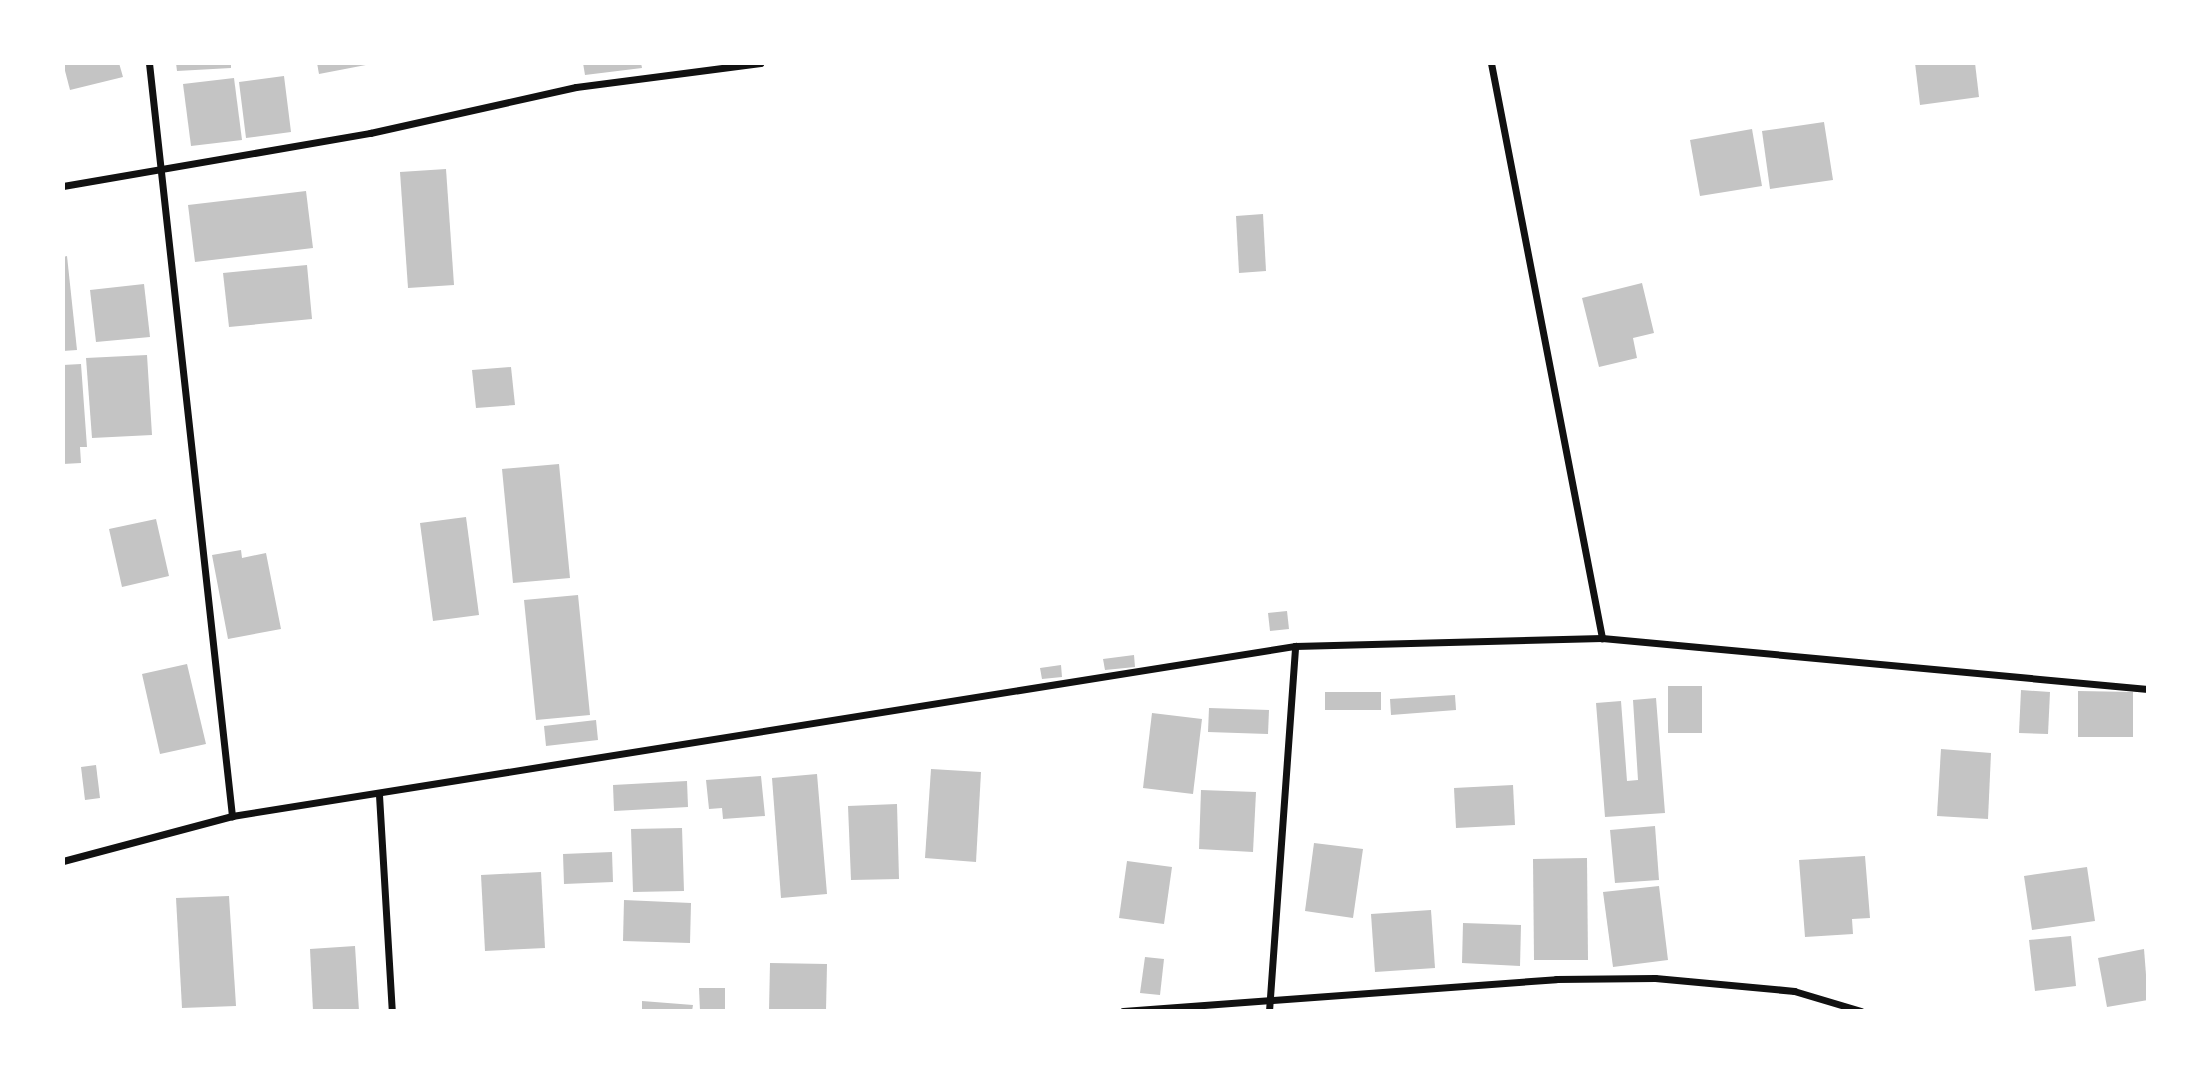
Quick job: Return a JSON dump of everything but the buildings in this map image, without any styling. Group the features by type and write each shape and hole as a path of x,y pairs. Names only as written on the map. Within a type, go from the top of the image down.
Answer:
{"street":[{"path":"149,63 232,816"},
{"path":"63,186 162,166 370,133 658,73 760,63"},
{"path":"1491,63 1602,638"},
{"path":"63,861 232,816 379,795 1295,646 1602,638 2148,689"},
{"path":"1269,1011 1295,646"},
{"path":"379,795 392,1011"},
{"path":"1123,1011 1556,979 1655,978 1794,990 1861,1011"}]}
